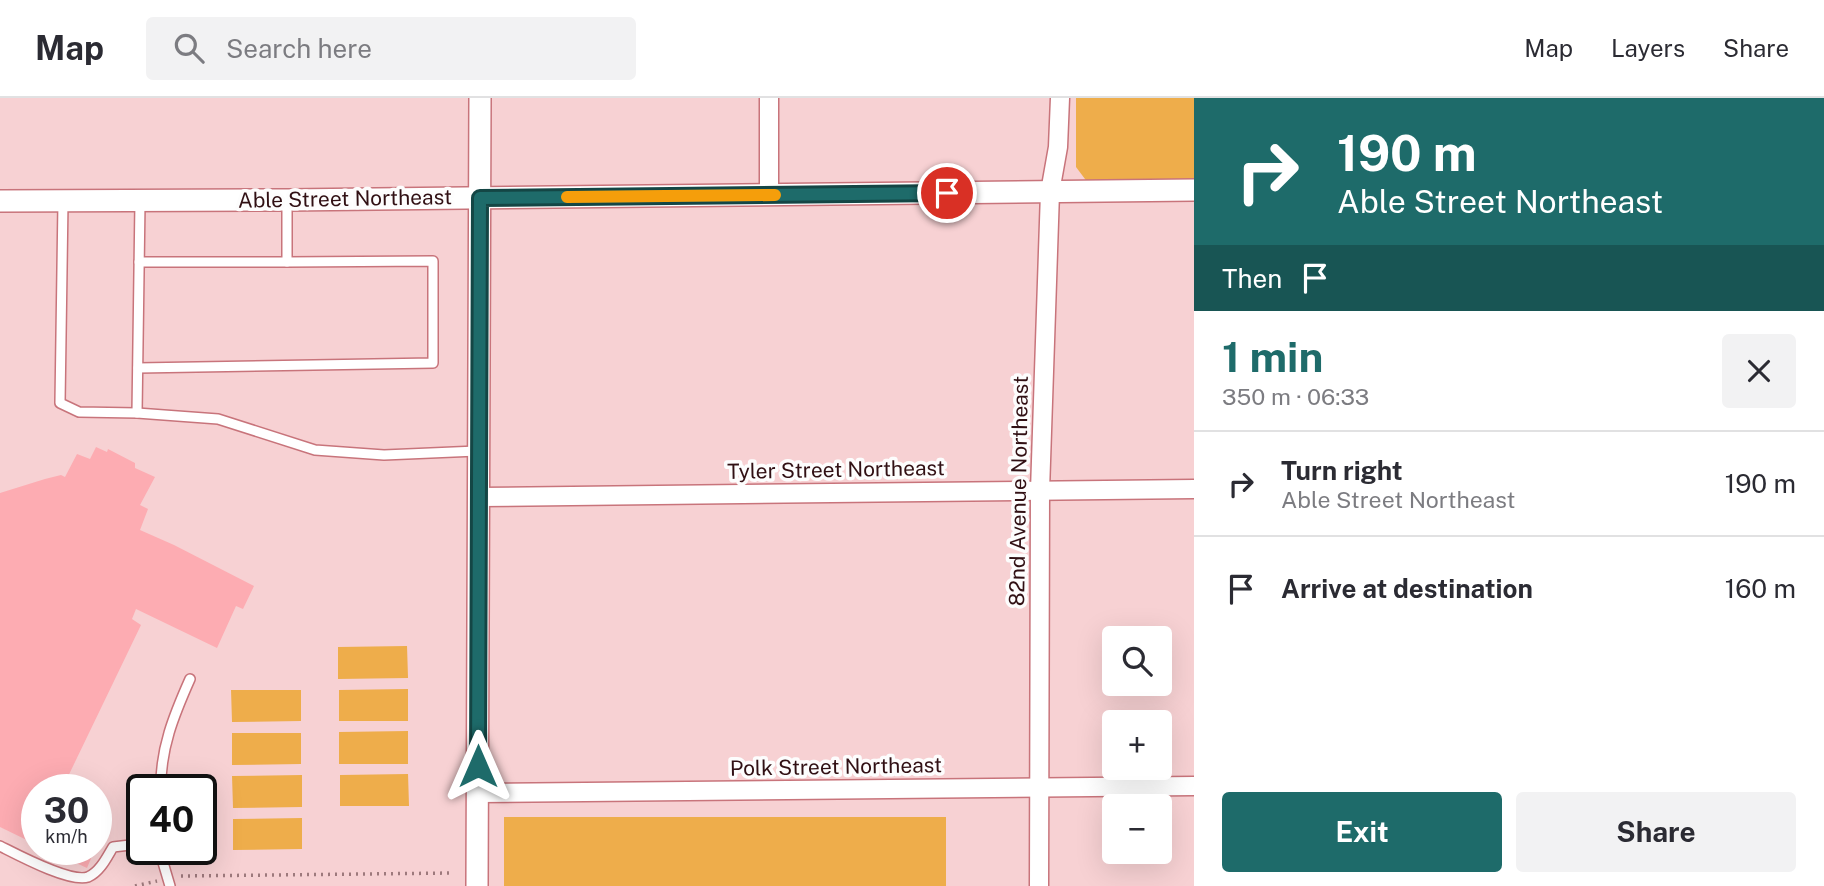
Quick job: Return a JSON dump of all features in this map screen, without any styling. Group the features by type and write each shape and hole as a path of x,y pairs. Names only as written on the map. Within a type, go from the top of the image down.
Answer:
{"street":[{"path":"477,886 480,98"},
{"path":"769,98 769,195"},
{"name":"82nd Avenue Northeast","path":"1039,886 1040,491 1050,192 1058,147 1060,98"},
{"name":"Able Street Northeast","path":"0,201 1194,190"},
{"name":"Tyler Street Northeast","path":"479,496 1194,489"},
{"name":"Polk Street Northeast","path":"478,793 1194,786"}],"lane":[{"path":"287,200 288,262"},
{"path":"137,413 140,201"},
{"path":"63,202 60,403 79,412 218,419 315,450 384,455 479,451"},
{"path":"138,368 433,363 433,261 139,262"},
{"path":"161,774 172,720 190,679"},
{"path":"0,846 55,872 77,878 88,877 98,871 113,847 126,845"},
{"path":"164,865 169,882"}],"path":[{"path":"135,886 169,882 188,874 251,876 453,873"}],"shaded area":[{"path":"1076,98 1194,98 1194,181 1088,183 1076,167"},
{"path":"407,646 408,678 338,679 338,647"},
{"path":"408,689 408,721 339,721 339,690"},
{"path":"231,690 301,690 301,721 232,722"},
{"path":"408,731 408,764 339,764 339,732"},
{"path":"232,733 301,733 301,764 232,765"},
{"path":"408,774 409,806 340,806 340,775"},
{"path":"302,775 302,807 233,808 232,776"},
{"path":"504,817 946,817 946,886 504,886"},
{"path":"302,818 302,849 233,850 233,819"}],"building":[{"path":"96,447 107,452 108,449 135,463 135,468 155,477 140,505 148,509 140,530 254,586 243,609 236,606 217,648 136,609 132,619 141,625 69,774 21,774 21,837 0,827 0,493 61,475 65,477 77,454 90,459"}],"slow traffic":[{"path":"567,197 775,195"}],"route":[{"path":"478,766 480,198 947,193"}]}
